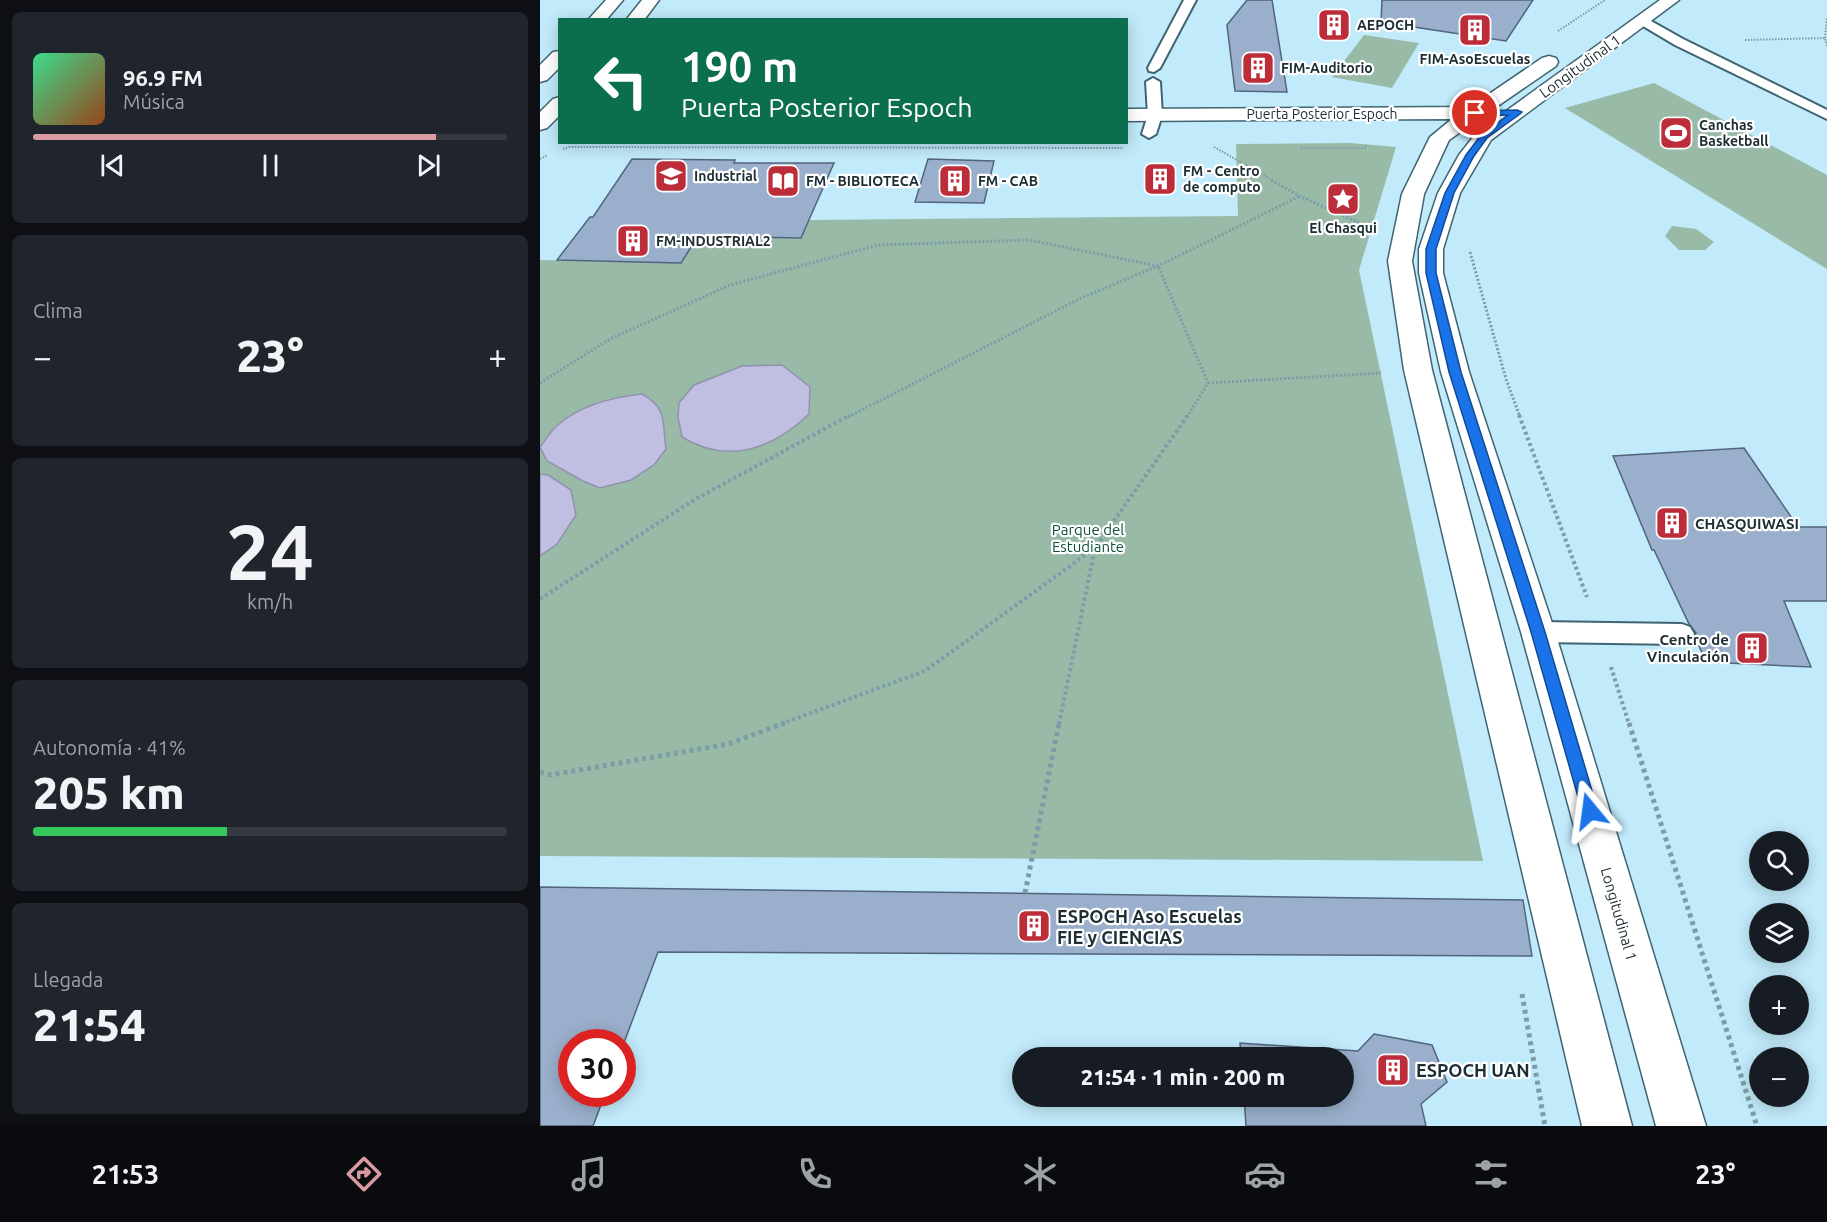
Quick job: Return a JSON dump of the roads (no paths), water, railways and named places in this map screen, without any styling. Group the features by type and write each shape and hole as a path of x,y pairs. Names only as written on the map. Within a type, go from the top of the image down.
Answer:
{"street":[{"path":"598,18 615,0"},
{"path":"636,18 651,0"},
{"name":"Longitudinal 1","path":"1517,112 1671,0"},
{"name":"Longitudinal 1","path":"1561,53 1480,125 1470,155 1449,193 1431,249 1431,273 1455,372 1538,632 1681,1126"},
{"path":"540,76 558,58"},
{"name":"Puerta Posterior Espoch","path":"1368,136 1442,136 1517,112"},
{"name":"Puerta Posterior Espoch","path":"1128,116 1198,141"},
{"name":"Puerta Posterior Espoch","path":"1130,141 1152,124 1480,125"},
{"path":"1442,136 1413,194 1400,261 1418,370 1607,1126"}],"lane":[{"path":"1152,124 1154,75 1190,0"},
{"path":"1642,20 1678,42 1827,115"},
{"path":"1538,632 1682,634"}],"water":[{"path":"782,365 810,387 809,414 795,426 765,444 732,451 716,450 682,437 678,417 679,403 694,385 742,366"},
{"path":"642,394 660,410 664,423 666,449 654,465 631,480 600,488 547,461 540,447 553,430 567,418 598,403"},
{"path":"540,474 548,475 571,490 576,515 557,544 540,556"}],"place":[{"name":"AEPOCH","path":"1334,25"},
{"name":"FIM-AsoEscuelas","path":"1475,30"},
{"name":"FIM-Auditorio","path":"1258,68"},
{"name":"Canchas Basketball","path":"1676,133"},
{"name":"Industrial","path":"671,176"},
{"name":"FM - Centro de computo","path":"1160,179"},
{"name":"FM - BIBLIOTECA","path":"783,181"},
{"name":"FM - CAB","path":"955,181"},
{"name":"El Chasqui","path":"1343,199"},
{"name":"FM-INDUSTRIAL2","path":"633,241"},
{"name":"CHASQUIWASI","path":"1672,523"},
{"name":"Centro de Vinculación","path":"1752,648"},
{"name":"ESPOCH Aso Escuelas FIE y CIENCIAS","path":"1034,926"},
{"name":"ESPOCH UAN","path":"1393,1070"}],"park label":[{"name":"Parque del Estudiante","path":"1088,538"}]}
